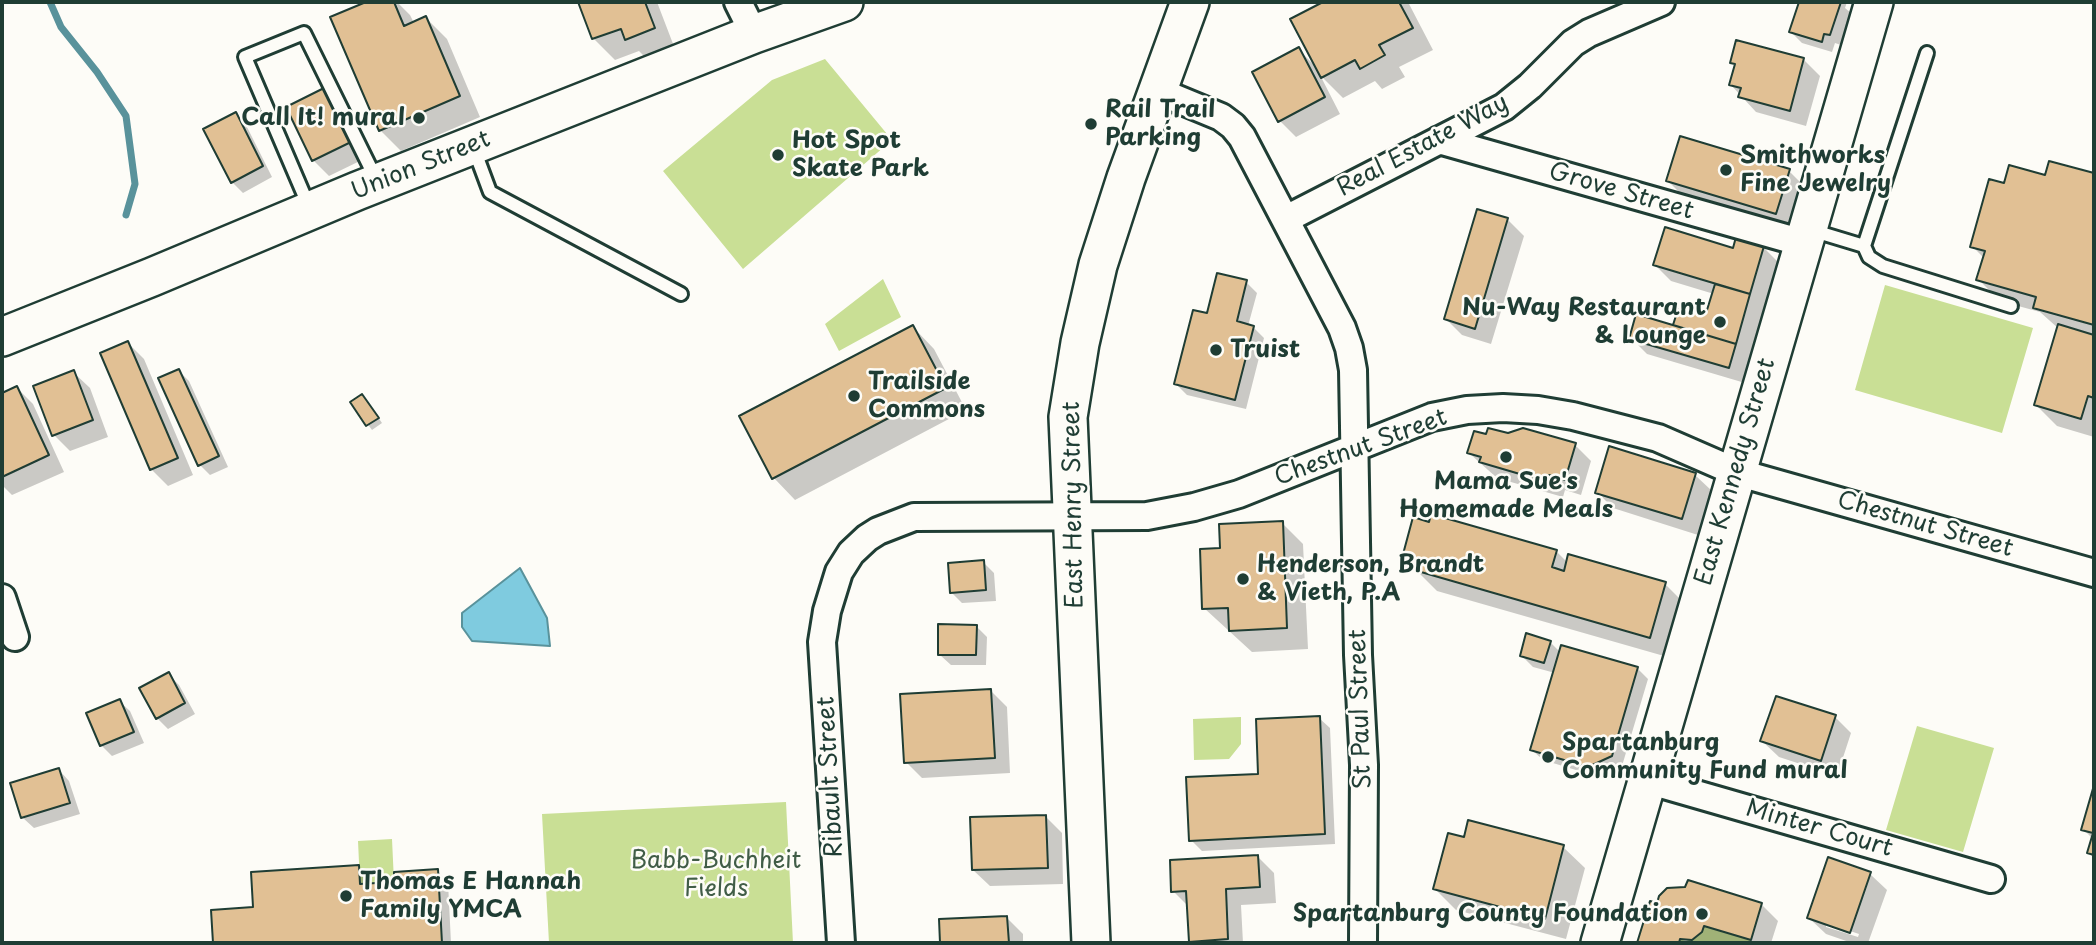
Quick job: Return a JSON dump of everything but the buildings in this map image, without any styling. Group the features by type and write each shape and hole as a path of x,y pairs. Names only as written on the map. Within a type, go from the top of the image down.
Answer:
{"main road":[{"name":"Union Street","path":"2,337 472,145 754,34 844,2"},
{"name":"East Henry Street","path":"1091,943 1068,417 1080,343 1102,253 1126,178 1190,2"},
{"name":"East Kennedy Street","path":"1600,943 1874,2"}],"street":[{"path":"738,2 754,34"},
{"name":"Real Estate Way","path":"1286,219 1504,107 1530,86 1573,43 1589,33 1661,2"},
{"name":"St Paul Street","path":"1158,92 1221,117 1233,125 1242,137 1342,328 1349,348 1353,370 1358,655 1364,765 1363,943"},
{"name":"Grove Street","path":"1439,140 1805,236"},
{"name":"Chestnut Street","path":"827,611 839,572 851,554 867,538 887,526 914,517 1147,516 1194,508 1240,494 1433,417 1467,410 1503,408 1573,416 1658,438 1736,471 2094,573"},
{"path":"2,598 15,637"},
{"name":"Ribault Street","path":"827,611 822,642 841,943"},
{"name":"Minter Court","path":"1647,780 1991,879"}],"lane":[{"path":"310,210 246,57 304,33 378,183"},
{"path":"1927,53 1864,246 1869,257 1883,266 2011,306"},
{"path":"472,145 490,192 681,293"},
{"path":"1805,236 1864,246"}],"green space":[{"name":"Hot Spot Skate Park","path":"825,59 892,140 743,269 663,171 772,80"},
{"path":"883,279 901,317 839,351 825,324"},
{"path":"1885,285 2033,328 2002,433 1855,390"},
{"path":"1241,717 1241,744 1229,759 1194,760 1193,719"},
{"path":"1917,726 1994,748 1963,852 1886,830"},
{"name":"Babb-Buchheit Fields","path":"786,802 793,943 549,943 542,814"},
{"path":"392,839 394,882 360,884 358,841"},
{"path":"1704,926 1751,940 1750,943 1679,943 1680,939 1686,941 1697,937"}],"water":[{"path":"520,568 547,618 550,646 472,641 462,627 462,613"}],"waterway":[{"path":"50,2 61,27 97,72 126,116 135,184 126,215"}],"place":[{"name":"Call It! mural","path":"419,118"},
{"name":"Rail Trail Parking","path":"1091,124"},
{"name":"Hot Spot Skate Park","path":"778,155"},
{"name":"Smithworks Fine Jewelry","path":"1726,170"},
{"name":"Nu-Way Restaurant & Lounge","path":"1720,322"},
{"name":"Truist","path":"1216,350"},
{"name":"Trailside Commons","path":"854,396"},
{"name":"Mama Sue's Homemade Meals","path":"1506,457"},
{"name":"Henderson, Brandt & Vieth, P.A","path":"1243,579"},
{"name":"Spartanburg Community Fund mural","path":"1548,757"},
{"name":"Thomas E Hannah Family YMCA","path":"346,896"},
{"name":"Spartanburg County Foundation","path":"1702,914"}]}
